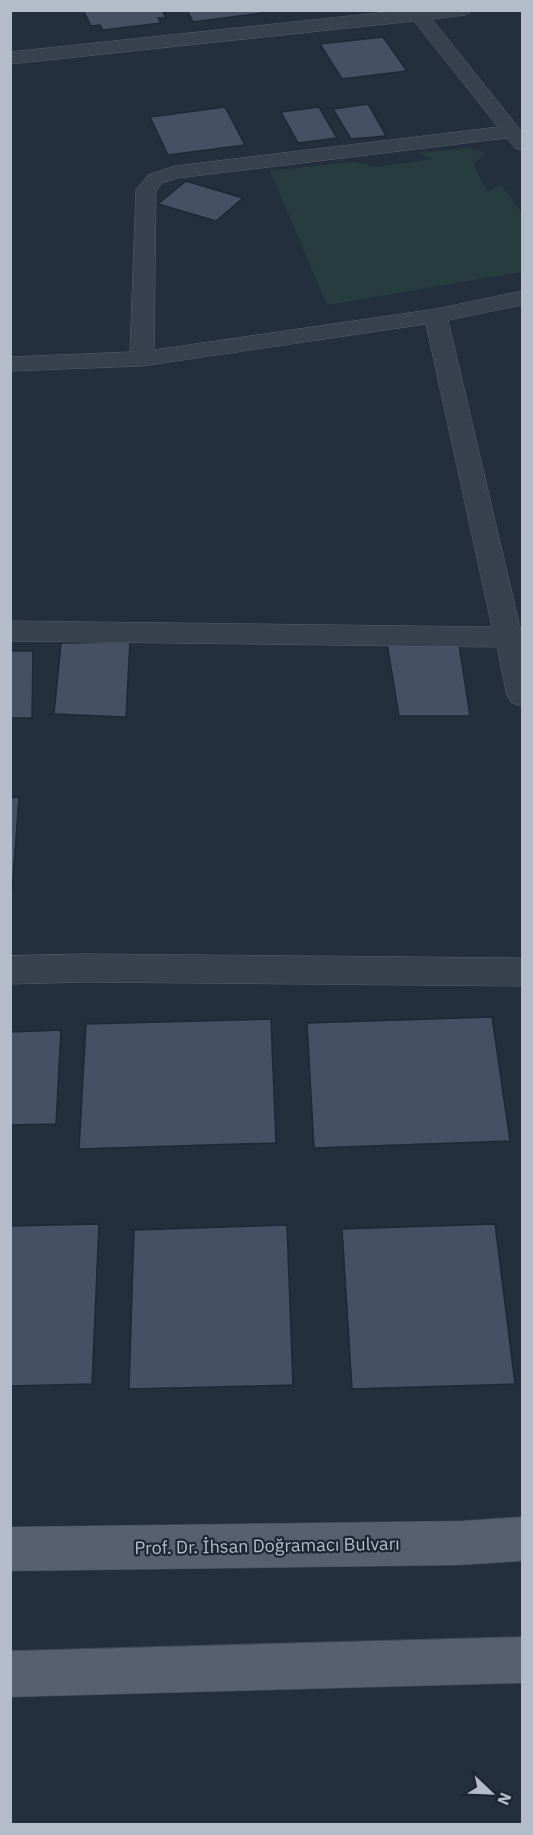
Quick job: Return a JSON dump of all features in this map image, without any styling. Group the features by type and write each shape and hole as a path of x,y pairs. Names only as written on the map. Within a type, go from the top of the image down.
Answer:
{"main road":[{"name":"Prof. Dr. İhsan Doğramacı Bulvarı","path":"10,1549 460,1544 522,1539"},
{"path":"10,1674 522,1660"}],"street":[{"path":"10,58 417,13 465,10"},
{"path":"417,13 517,137"},
{"path":"142,360 146,190 155,179 175,172 517,137"},
{"path":"10,364 142,360 436,316 522,298"},
{"path":"436,316 522,696"},
{"path":"10,631 509,637"},
{"path":"10,970 85,968 522,972"}],"green space":[{"path":"469,148 486,153 473,164 487,192 501,185 522,213 522,272 327,305 270,171 353,162 376,167 433,159 417,153"}],"building":[{"path":"83,10 162,10 166,18 158,18 161,23 103,30 100,25 91,26"},
{"path":"187,10 261,10 262,13 193,22"},
{"path":"383,37 407,71 342,79 320,44"},
{"path":"368,104 386,136 351,139 333,109"},
{"path":"225,107 245,145 168,155 150,117"},
{"path":"319,107 337,138 298,143 281,112"},
{"path":"186,181 243,198 216,221 158,204"},
{"path":"130,642 126,717 54,714 61,643"},
{"path":"387,643 459,645 470,716 399,716"},
{"path":"10,651 33,651 32,718 10,718"},
{"path":"19,797 12,892 10,892 10,798"},
{"path":"492,1017 510,1141 314,1148 307,1023"},
{"path":"271,1019 276,1143 79,1149 86,1024"},
{"path":"61,1030 56,1124 10,1125 10,1032"},
{"path":"99,1224 92,1384 10,1386 10,1226"},
{"path":"495,1224 515,1384 352,1389 342,1229"},
{"path":"287,1225 293,1385 129,1389 134,1230"}]}
